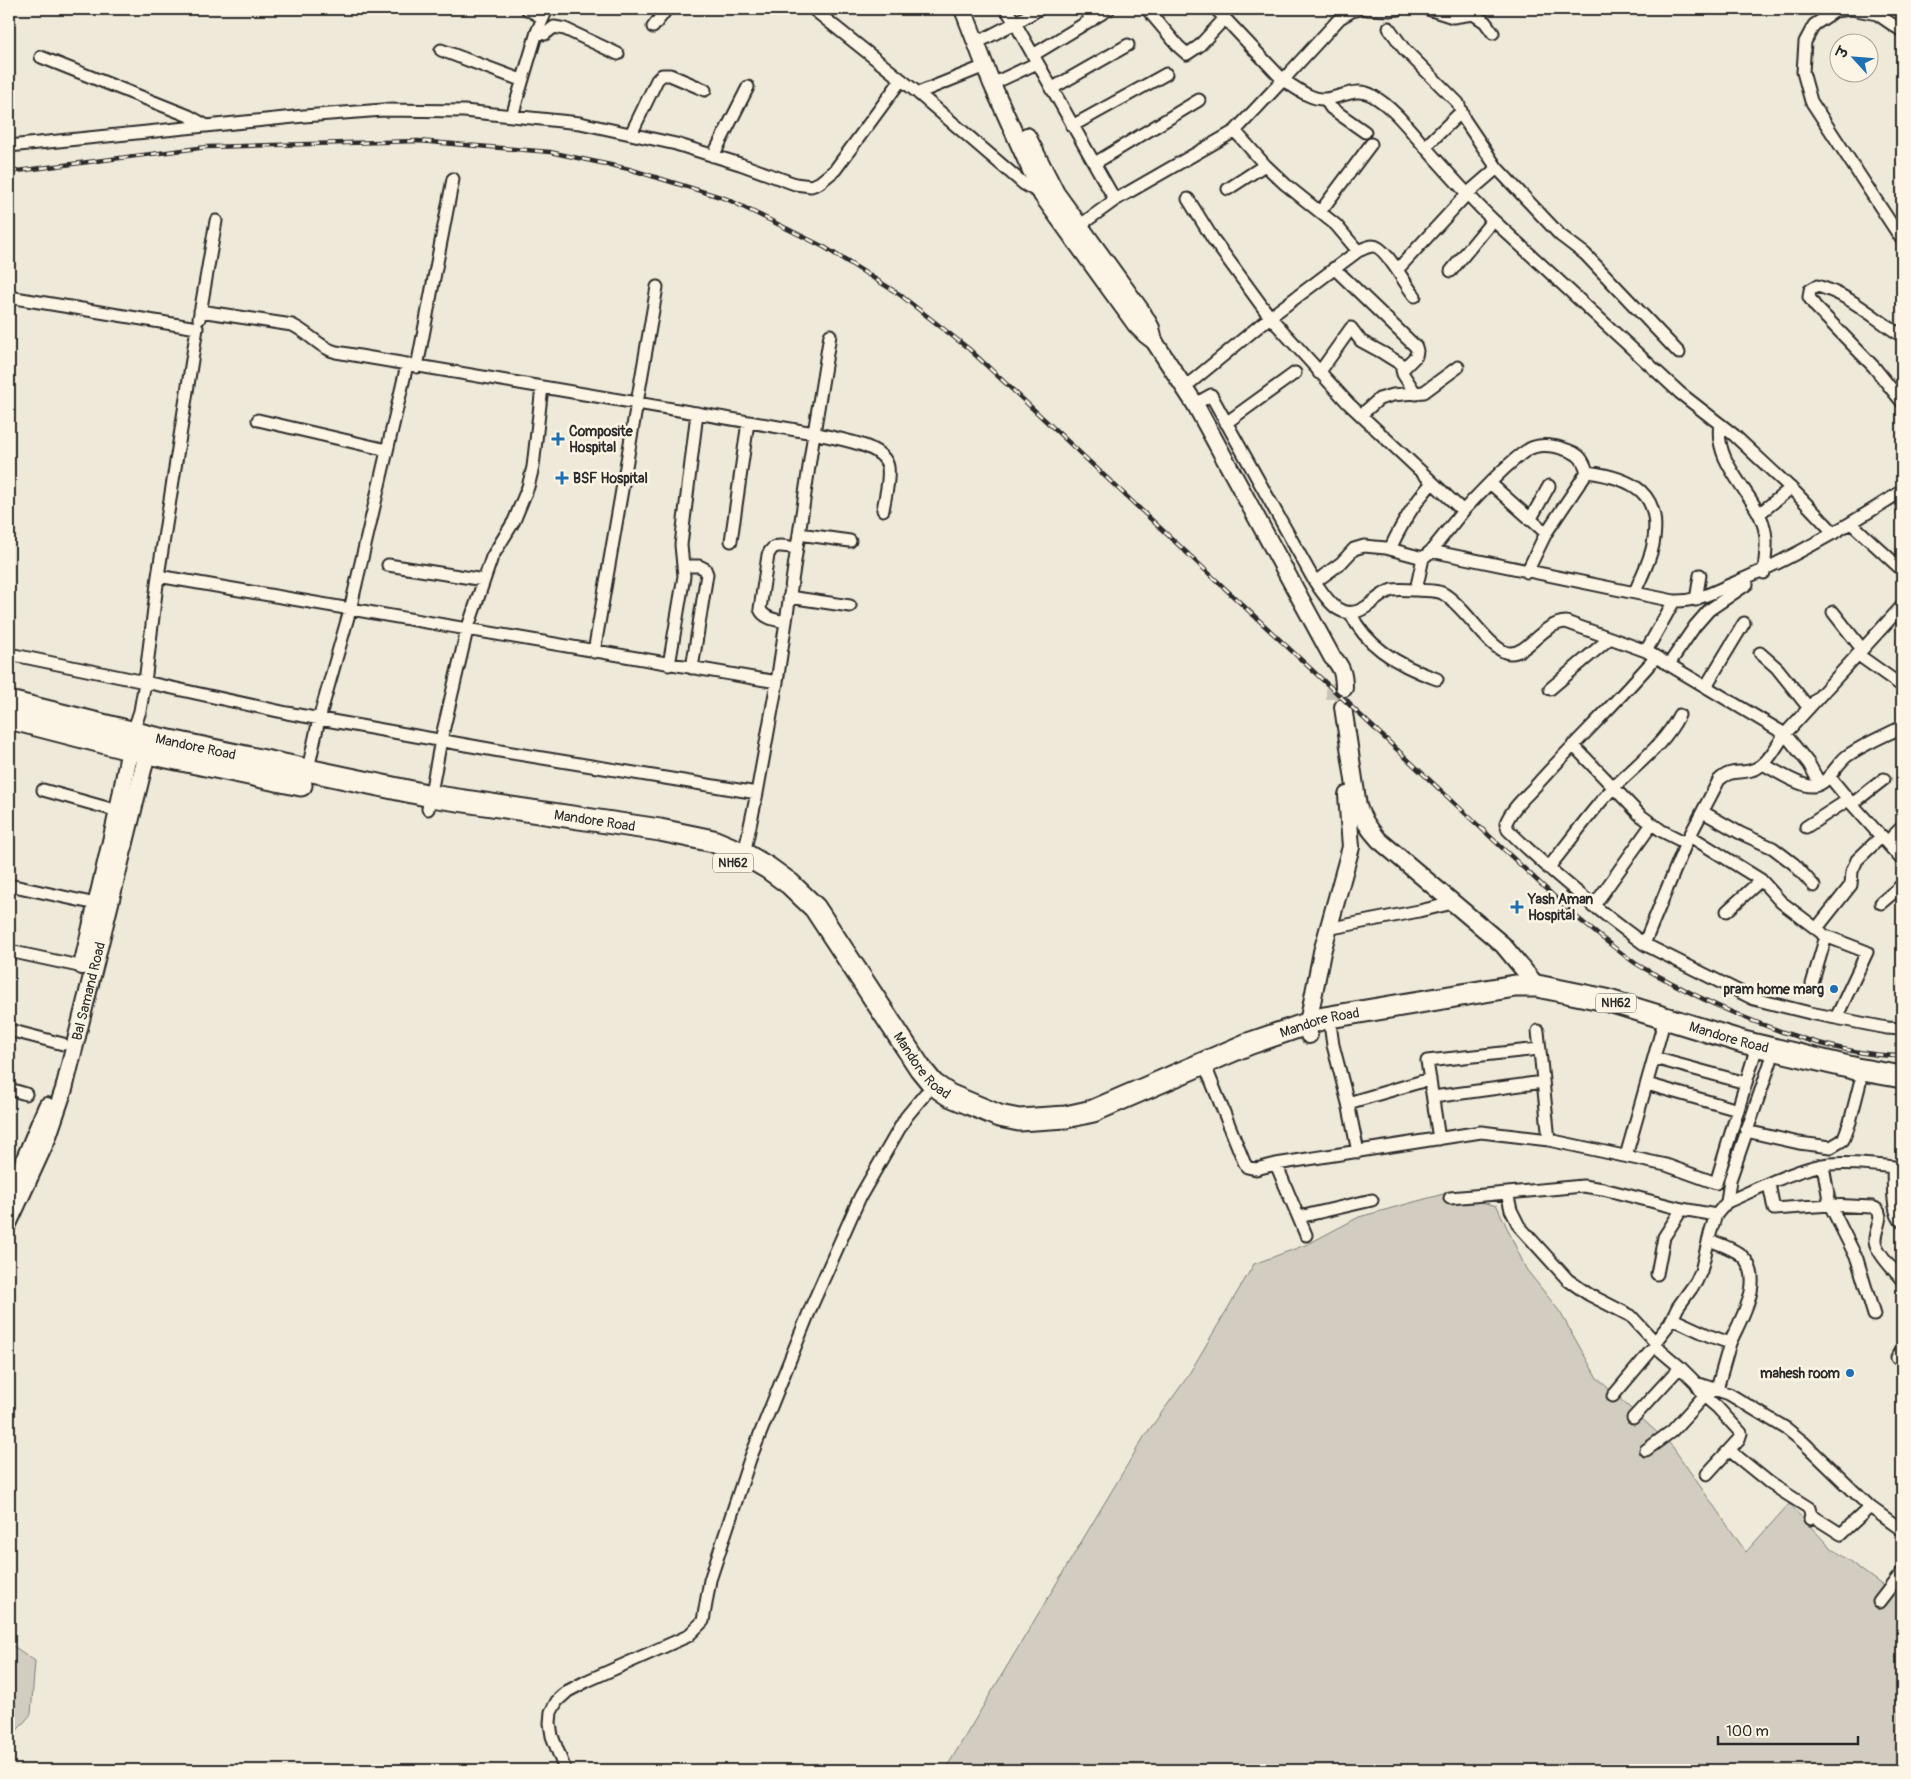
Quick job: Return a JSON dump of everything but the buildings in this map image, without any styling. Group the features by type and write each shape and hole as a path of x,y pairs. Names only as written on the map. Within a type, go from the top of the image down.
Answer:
{"highway":[{"name":"Mandore Road","path":"9,702 140,743"},
{"name":"Mandore Road","path":"9,718 429,803 664,843 716,854 755,874 791,898 810,921 913,1083 925,1094 948,1108 997,1128 1020,1133 1041,1132 1069,1129 1096,1123 1281,1043 1308,1029"},
{"name":"Mandore Road","path":"429,803 660,830 713,841 744,854 790,884 815,908 915,1061 933,1084 949,1095 999,1116 1019,1120 1041,1120 1093,1111 1248,1044 1330,1023 1497,988 1538,986 1606,1000 1743,1042 1857,1069 1902,1077"},
{"name":"Mandore Road","path":"1330,1023 1492,1002 1526,1000 1565,1004 1662,1029 1762,1058 1860,1083 1902,1090"}],"main road":[{"path":"963,9 985,66 996,82"},
{"path":"970,9 996,82 1049,194 1074,229 1148,321 1154,341 1195,404 1332,657 1356,799 1364,821 1379,840 1503,945 1538,986"},
{"path":"1308,1029 1328,929 1350,853 1351,841 1348,807 1335,726 1339,694"},
{"name":"Bal Samand Road","path":"9,1222 55,1117 72,1056 96,904 118,811 140,743"},
{"name":"Bal Samand Road","path":"9,1196 45,1114 63,1044 87,968 140,743"}],"street":[{"path":"512,116 521,80 545,13 526,9"},
{"path":"654,27 666,9"},
{"path":"813,9 918,94 1030,189 1049,194"},
{"path":"1006,9 1115,200"},
{"path":"982,40 1039,9"},
{"path":"1085,9 1092,20"},
{"path":"996,82 1035,59 1109,9"},
{"path":"1147,9 1178,47 1187,54 1200,46 1225,18"},
{"path":"1216,9 1284,80 1307,95 1325,99 1355,92 1372,95 1396,115 1493,220 1680,393 1720,424 1791,488 1834,532"},
{"path":"1074,229 1115,200 1235,131 1340,18 1352,11 1361,9"},
{"path":"1367,9 1399,9"},
{"path":"1428,9 1453,17 1473,14 1482,19 1493,33"},
{"path":"1902,30 1877,14 1852,9 1835,11 1814,25 1806,42 1803,72 1811,101 1902,240"},
{"path":"537,32 545,34 554,28 565,29 618,54"},
{"path":"1389,28 1404,50 1458,103 1464,119 1497,168 1560,235 1585,254 1678,353"},
{"path":"1051,89 1128,46"},
{"path":"441,50 521,80"},
{"path":"40,57 189,116 206,126"},
{"path":"918,94 985,66"},
{"path":"1072,126 1166,74"},
{"path":"631,134 657,80 662,75 670,75 706,90"},
{"path":"9,146 304,116 382,110 464,111 580,123 631,134 676,144 794,184 811,186 819,183 835,170 901,80"},
{"path":"714,156 748,87"},
{"path":"1325,99 1331,108 1365,132"},
{"path":"1095,163 1199,100"},
{"path":"1424,147 1461,112"},
{"path":"1235,131 1265,165 1285,184 1336,225 1358,251"},
{"path":"1320,212 1370,144"},
{"path":"1228,189 1265,165"},
{"path":"1398,270 1467,194 1497,168"},
{"path":"1015,176 1040,175"},
{"path":"306,779 319,719 350,610 388,450 412,366 453,179"},
{"path":"1188,199 1270,317 1319,373 1463,511"},
{"path":"1451,271 1493,220"},
{"path":"140,743 140,711 158,576 216,221"},
{"path":"1185,387 1270,317 1358,251 1376,246 1380,249 1398,270 1406,286 1415,296"},
{"path":"1334,268 1416,347 1416,356 1404,366 1402,374 1416,394"},
{"path":"1902,336 1837,294 1817,286 1810,290 1809,297 1815,306 1874,367 1902,402"},
{"path":"594,652 657,287"},
{"path":"9,297 197,328"},
{"path":"200,312 292,325 305,331 328,350 412,366 748,422 814,434 870,448 879,452 885,459 888,469 883,510"},
{"path":"1319,373 1351,328 1361,341 1404,366"},
{"path":"744,854 777,682 830,335"},
{"path":"1361,415 1378,399 1393,395 1424,392 1458,367"},
{"path":"1226,422 1295,373"},
{"path":"429,803 441,740 467,630 492,556 514,521 528,487 533,467 542,387"},
{"path":"1195,404 1210,395 1329,602 1338,609 1351,614 1361,631 1387,656 1398,663 1437,679"},
{"path":"669,664 684,576 681,545 697,414"},
{"path":"258,420 388,450"},
{"path":"731,541 748,422"},
{"path":"1669,664 1695,626 1709,610 1730,594 1764,574 1767,554 1766,536 1759,514 1725,460 1720,424"},
{"path":"1416,590 1427,555 1463,511 1518,456 1534,446 1562,448 1574,452 1583,459 1587,472"},
{"path":"1527,572 1546,533 1587,472"},
{"path":"1587,472 1610,475 1629,484 1647,497 1652,505 1655,521 1653,546 1635,592"},
{"path":"1390,549 1399,530 1432,483"},
{"path":"1490,483 1546,533"},
{"path":"1530,520 1549,486"},
{"path":"1759,514 1791,488"},
{"path":"1316,582 1341,563 1354,549 1364,546 1527,572 1674,601 1696,600 1764,570 1851,523 1902,491"},
{"path":"1851,523 1902,570"},
{"path":"799,534 850,541"},
{"path":"786,622 766,617 760,609 766,565 771,548 775,546 797,548"},
{"path":"388,565 484,580"},
{"path":"684,566 699,566 705,569 707,574 692,668"},
{"path":"1696,600 1700,575"},
{"path":"158,576 777,682"},
{"path":"1351,614 1366,608 1380,596 1393,590 1440,592 1454,600 1494,646 1512,654 1521,650 1549,627 1566,622 1651,654 1785,734 1809,764 1820,784"},
{"path":"790,597 850,606"},
{"path":"1674,601 1651,654 1574,746 1516,808 1506,823 1508,830 1593,907 1644,944 1754,999 1836,1018 1886,1028 1902,1029"},
{"path":"1644,944 1688,840 1719,780 1725,774 1733,771 1749,771 1763,764 1785,734 1902,606"},
{"path":"1832,612 1859,651 1902,686"},
{"path":"1706,686 1744,623"},
{"path":"1550,689 1610,638"},
{"path":"1760,653 1777,668 1809,708"},
{"path":"9,654 319,719 757,793"},
{"path":"140,711 140,743"},
{"path":"1548,868 1568,845 1588,817 1674,725 1679,714"},
{"path":"1763,764 1801,783 1813,786 1820,784 1847,756 1902,727"},
{"path":"1574,746 1640,815 1652,824 1688,840 1761,880 1781,902 1820,932 1867,952 1836,1018"},
{"path":"1829,776 1902,860"},
{"path":"1806,827 1850,802 1884,779"},
{"path":"43,790 118,811"},
{"path":"1703,812 1740,834 1773,848 1794,864 1814,886"},
{"path":"1593,907 1652,824"},
{"path":"1820,932 1851,885 1852,871 1857,860 1902,827"},
{"path":"1727,911 1761,880"},
{"path":"1881,903 1902,885"},
{"path":"14,886 96,904"},
{"path":"1328,929 1453,903"},
{"path":"1812,984 1824,943 1820,932"},
{"path":"9,951 87,968"},
{"path":"1330,1023 1333,1045 1358,1152"},
{"path":"1626,1156 1662,1029"},
{"path":"9,1030 63,1044"},
{"path":"1538,1031 1549,1140"},
{"path":"1439,1139 1427,1062 1539,1048"},
{"path":"1654,1058 1746,1083"},
{"path":"1208,1073 1247,1168 1256,1169 1276,1164 1481,1132 1549,1140 1626,1156 1666,1165 1716,1183 1746,1083 1762,1058"},
{"path":"1727,1202 1730,1180 1746,1131 1762,1058"},
{"path":"1348,1103 1430,1080"},
{"path":"1433,1098 1543,1082"},
{"path":"1746,1131 1798,1143 1831,1147 1843,1140 1850,1122 1860,1083"},
{"path":"1647,1084 1738,1110"},
{"path":"9,1089 26,1094"},
{"path":"566,1770 552,1736 550,1723 551,1712 558,1701 568,1691 587,1681 688,1636 703,1621 710,1580 750,1459 812,1305 860,1197 906,1117 925,1094"},
{"path":"1276,1164 1306,1235"},
{"path":"1613,1396 1655,1344 1696,1282 1701,1271 1716,1215 1727,1202 1801,1171 1823,1166 1875,1165 1898,1167 1895,1202 1900,1220 1878,1227"},
{"path":"1823,1166 1830,1206 1857,1259 1874,1314"},
{"path":"1769,1184 1774,1209 1830,1206 1877,1208 1880,1212 1875,1243 1878,1250 1902,1280"},
{"path":"1450,1198 1583,1186 1716,1215"},
{"path":"1507,1193 1511,1210 1519,1226 1568,1280 1588,1294 1631,1316 1655,1344 1696,1383 1704,1396 1741,1433 1739,1439 1707,1474"},
{"path":"1299,1217 1372,1200"},
{"path":"1657,1274 1664,1237 1682,1209"},
{"path":"1646,1450 1672,1431 1704,1396 1717,1389 1730,1343 1744,1313 1753,1287 1749,1266 1741,1256 1709,1240"},
{"path":"1673,1319 1730,1343"},
{"path":"1633,1418 1680,1367"},
{"path":"1696,1383 1729,1394 1792,1434 1803,1442 1870,1507 1902,1530"},
{"path":"1729,1450 1772,1484 1809,1508 1810,1517 1841,1534 1870,1507"},
{"path":"1879,1602 1902,1572"}],"shaded area":[{"path":"1447,1193 1497,1206 1526,1269 1560,1312 1597,1378 1672,1446 1746,1552 1789,1504 1829,1546 1902,1600 1902,1770 945,1770 1144,1437 1186,1379 1254,1264 1308,1244 1359,1217"},
{"path":"9,1643 35,1661 31,1714 9,1740"}],"tunnel":[{"path":"1334,681 1334,699"}],"railway":[{"path":"9,172 207,147 418,141 550,152 629,169 727,199 824,247 899,294 969,349 1575,916 1628,958 1644,969 1697,996 1753,1021 1814,1042 1874,1054 1902,1056"}],"place":[{"name":"Composite Hospital","path":"558,439"},
{"name":"BSF Hospital","path":"562,478"},
{"name":"Yash Aman Hospital","path":"1517,907"},
{"name":"pram home marg","path":"1834,989"},
{"name":"mahesh room","path":"1850,1373"}]}
